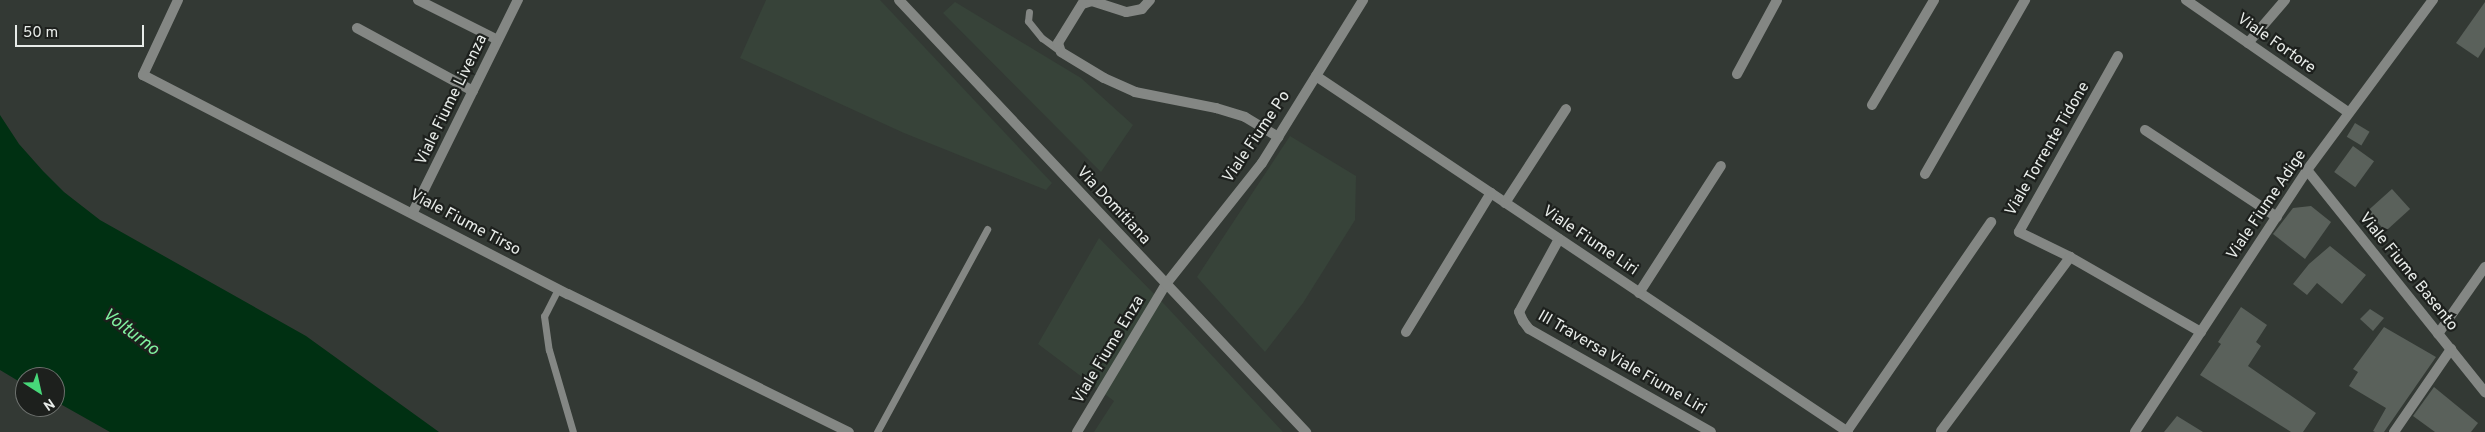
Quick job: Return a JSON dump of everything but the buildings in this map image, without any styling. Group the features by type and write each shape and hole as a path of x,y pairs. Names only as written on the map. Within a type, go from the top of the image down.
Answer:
{"street":[{"name":"Viale Fiume Tirso","path":"178,0 143,75 413,212 558,289 850,432"},
{"path":"418,0 498,40"},
{"name":"Viale Fiume Livenza","path":"413,212 518,0"},
{"name":"Via Domitiana","path":"898,0 1306,432"},
{"path":"1150,0 1142,9 1126,12 1092,1 1082,4 1058,43 1061,52 1096,73 1135,92 1216,108 1245,117 1278,137"},
{"name":"Viale Fiume Po","path":"1166,284 1262,163 1363,0"},
{"path":"1737,74 1777,0"},
{"path":"1872,105 1934,0"},
{"path":"1925,174 2025,0"},
{"name":"Viale Fortore","path":"2186,0 2349,113"},
{"path":"2248,43 2285,0"},
{"name":"Viale Fiume Adige","path":"2135,432 2307,170 2433,0"},
{"path":"357,28 473,91"},
{"name":"Viale Torrente Tidone","path":"2118,56 2018,232 2070,257 2200,332"},
{"name":"Viale Fiume Liri","path":"1316,76 1847,432"},
{"path":"1505,202 1566,109"},
{"path":"2145,130 2277,217"},
{"path":"1640,292 1721,166"},
{"name":"Viale Fiume Basento","path":"2307,170 2485,392"},
{"path":"1406,332 1491,193"},
{"path":"1847,432 1991,222"},
{"name":"III Traversa Viale Fiume Liri","path":"1560,239 1519,312 1528,329 1711,432"},
{"path":"1941,431 2070,257"},
{"path":"2438,334 2485,267"},
{"name":"Viale Fiume Enza","path":"1077,432 1166,284"},
{"path":"2394,432 2451,349"}],"lane":[{"path":"1029,12 1028,21 1042,38 1061,52"},
{"path":"878,432 987,229"},
{"path":"558,289 544,316 549,350 573,432"}],"shaded area":[{"path":"766,0 880,0 1052,183 1046,190 904,133 740,58"},
{"path":"955,2 1081,78 1133,125 1101,172 943,13"},
{"path":"1290,136 1356,176 1355,220 1303,303 1265,352 1197,277"},
{"path":"1099,238 1166,306 1283,432 1094,432 1114,401 1038,344"}],"water":[{"name":"Volturno","path":"0,115 19,144 43,171 64,192 100,220 306,336 439,432 110,432 65,407 65,367 15,367 15,379 0,370"}]}
